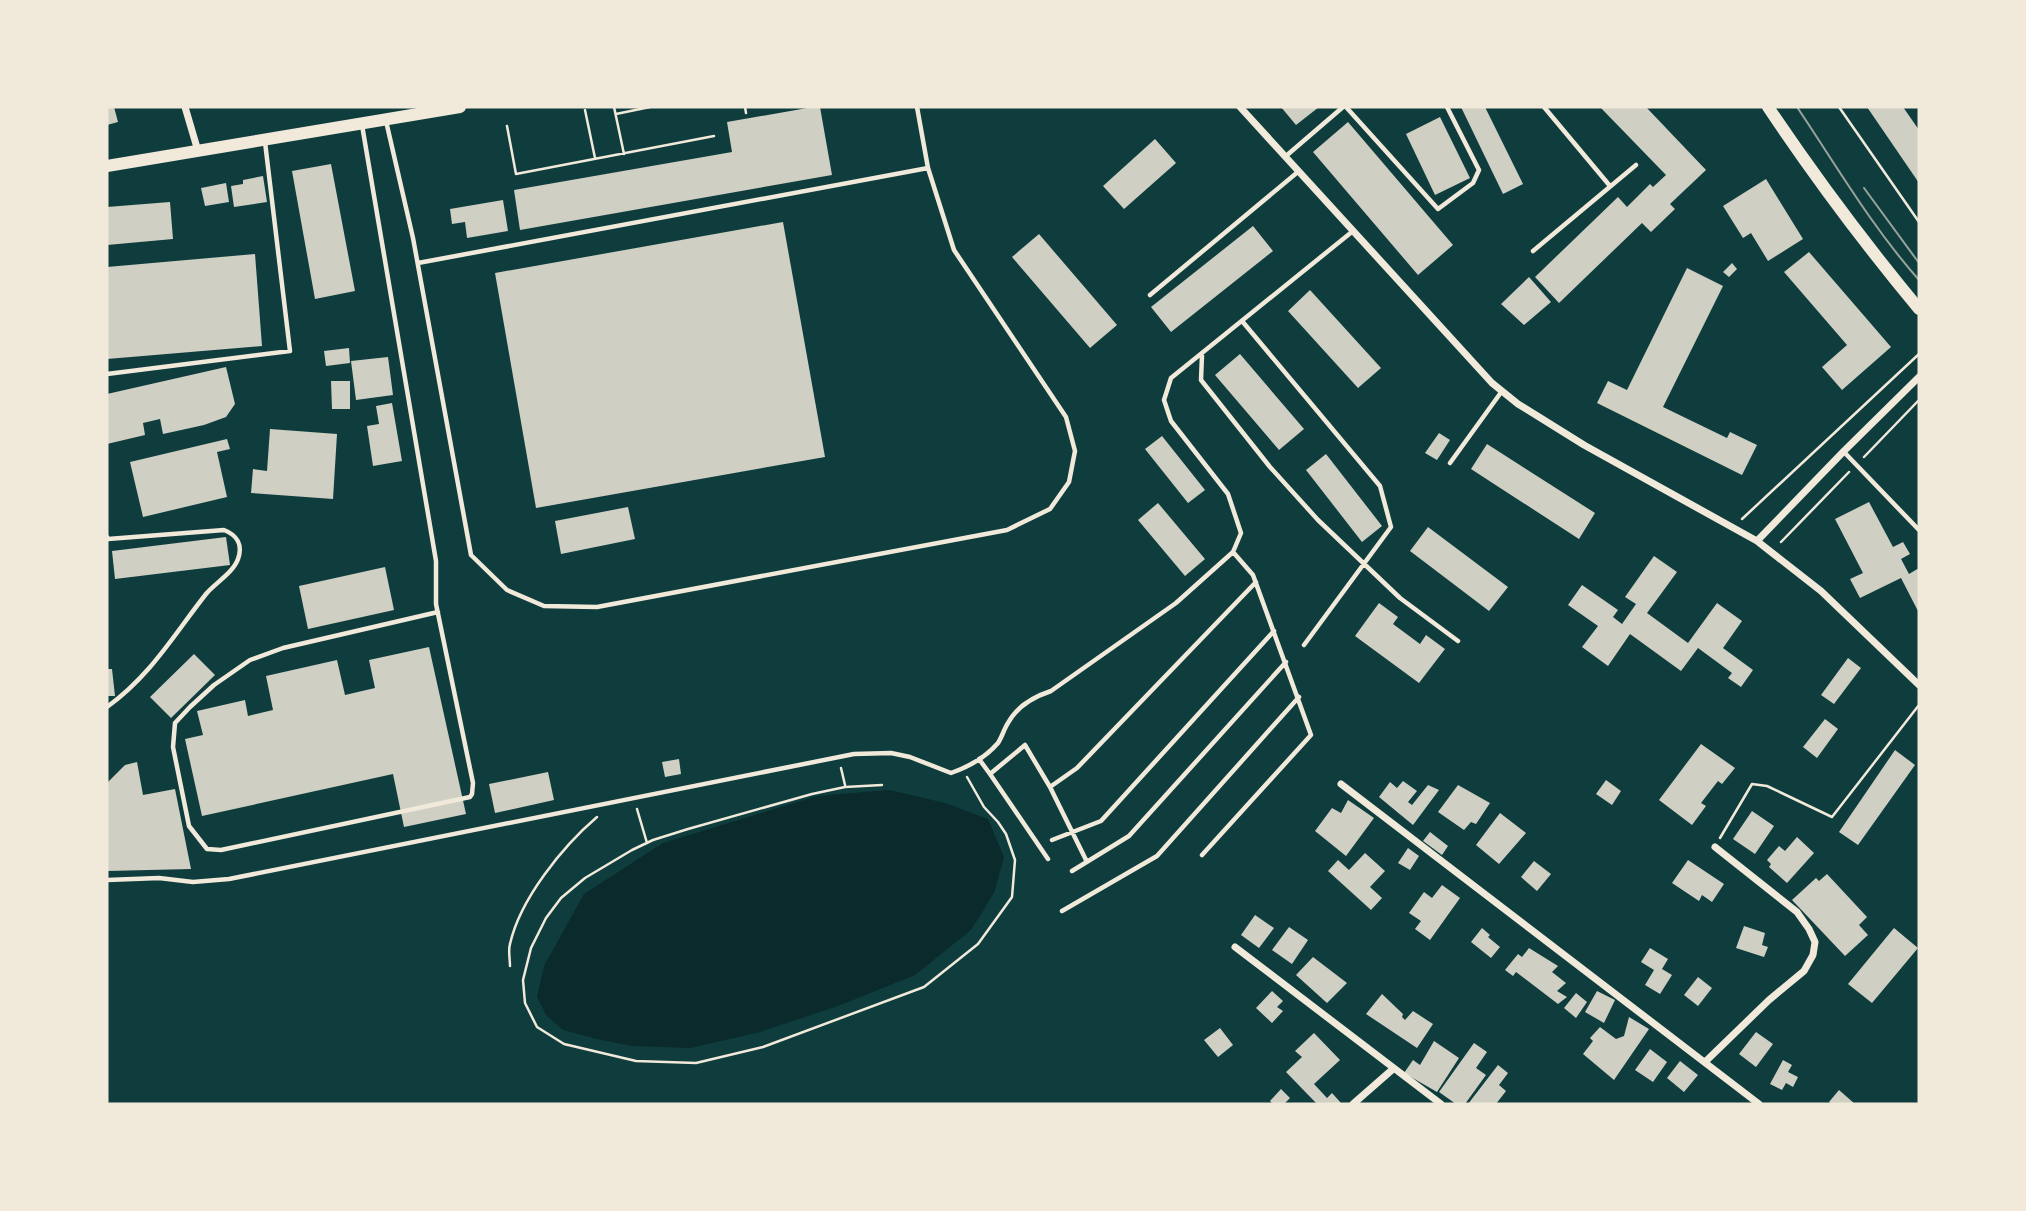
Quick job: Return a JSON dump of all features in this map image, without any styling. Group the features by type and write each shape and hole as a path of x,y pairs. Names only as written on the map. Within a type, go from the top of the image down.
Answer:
{"main road":[{"path":"107,166 460,107"},
{"path":"1769,107 1810,170 1877,258 1918,305"}],"street":[{"path":"185,107 198,151"},
{"path":"1240,107 1492,383 1584,445 1757,541 1821,591 1919,685"},
{"path":"1757,541 1919,377"},
{"path":"1341,784 1759,1104"},
{"path":"1705,1062 1769,1000 1804,971 1813,955 1815,942 1810,929 1797,912 1715,847"},
{"path":"1235,947 1441,1104"},
{"path":"1353,1104 1393,1069"}],"lane":[{"path":"386,120 418,263 471,555 507,590 544,606 597,607 1007,530 1050,509 1069,482 1074,451 1066,417 954,250 928,168 917,107"},
{"path":"1285,157 1344,107 1437,209 1474,183 1479,170 1447,107"},
{"path":"1544,107 1610,186"},
{"path":"362,125 436,561 438,612 473,783 472,794 457,800 221,850 207,849 189,826 173,747 176,723 190,707 214,685 250,660 282,648 438,612"},
{"path":"107,374 290,351 265,140"},
{"path":"1533,251 1636,165"},
{"path":"418,263 928,168"},
{"path":"1150,295 1299,172"},
{"path":"107,880 159,878 193,882 229,879 854,754 891,753 910,757 951,773 962,769 999,742 1009,720 1023,704 1051,691 1176,603 1233,552 1241,533 1228,494 1171,421 1164,400 1171,378 1328,248 1353,231"},
{"path":"1242,321 1380,486 1391,527 1304,645"},
{"path":"1202,354 1201,380 1270,467 1318,520 1400,598 1458,641"},
{"path":"1450,463 1502,391"},
{"path":"1843,451 1919,530"},
{"path":"107,537 224,530 233,533 240,545 235,566 208,592 159,660 107,707"},
{"path":"1202,855 1310,739 1311,731 1253,575 1233,552"},
{"path":"1050,787 1077,768 1256,582"},
{"path":"1052,840 1101,821 1274,631"},
{"path":"1072,872 1129,836 1286,662"},
{"path":"1062,911 1157,856 1299,697"},
{"path":"990,774 1025,745 1050,787 1087,862"},
{"path":"979,759 1048,859"}],"path":[{"path":"614,107 624,154"},
{"path":"615,114 650,107"},
{"path":"745,107 746,113"},
{"path":"1839,107 1919,222"},
{"path":"585,110 595,159"},
{"path":"507,126 516,174 714,136"},
{"path":"1742,519 1919,354"},
{"path":"1715,847 1752,784 1767,786 1832,817 1919,705"},
{"path":"840,758 845,787"},
{"path":"883,785 845,787 688,829 647,843 585,878 561,898 546,918 531,948 523,980 525,1003 537,1027 564,1045 636,1061 696,1063 763,1047 923,987 978,944 1012,897 1015,860 1006,834 985,807 962,769"},
{"path":"635,799 647,843"},
{"path":"510,966 509,945 522,912 541,879 593,821 613,803"}],"water":[{"path":"889,790 945,803 988,819 1004,857 994,893 971,930 915,975 838,1006 760,1032 691,1048 632,1046 601,1040 563,1030 546,1015 537,997 544,966 584,894 663,843 817,796"}],"building":[{"path":"107,107 114,107 118,122 107,125"},
{"path":"820,107 832,175 520,230 514,190 732,152 727,122"},
{"path":"1281,107 1319,107 1296,125"},
{"path":"1461,107 1485,107 1523,184 1503,194"},
{"path":"1600,107 1646,107 1706,170 1670,204 1675,209 1651,232 1642,223 1559,303 1535,277 1618,197 1627,207 1650,184 1653,187 1666,175"},
{"path":"1867,107 1903,107 1919,130 1919,183"},
{"path":"1440,117 1470,178 1435,195 1406,134"},
{"path":"1348,122 1453,245 1418,275 1313,152"},
{"path":"1155,139 1176,163 1124,209 1103,186"},
{"path":"331,164 355,291 315,299 292,171"},
{"path":"263,176 267,202 234,207 231,186 243,184 243,180"},
{"path":"1766,179 1803,239 1768,261 1751,233 1743,238 1723,206"},
{"path":"226,183 229,202 205,206 201,188"},
{"path":"503,200 508,231 467,238 465,222 452,224 450,209"},
{"path":"170,202 173,239 107,245 107,207"},
{"path":"783,222 825,457 536,508 495,273"},
{"path":"1253,226 1273,251 1171,332 1151,307"},
{"path":"1039,234 1117,325 1090,348 1012,257"},
{"path":"1809,252 1891,347 1842,390 1822,367 1847,345 1784,272"},
{"path":"255,254 262,346 107,359 107,267"},
{"path":"1732,263 1737,269 1729,277 1723,272"},
{"path":"1687,268 1723,286 1663,407 1727,438 1730,432 1757,445 1742,475 1597,403 1608,381 1627,390"},
{"path":"1529,277 1551,302 1524,325 1501,304"},
{"path":"1310,290 1381,368 1358,388 1288,311"},
{"path":"349,348 350,363 326,366 324,351"},
{"path":"1240,354 1304,429 1279,450 1215,375"},
{"path":"388,357 393,395 356,400 351,361"},
{"path":"226,367 235,404 226,417 163,434 160,419 143,423 145,435 107,444 107,394"},
{"path":"331,381 350,381 350,409 332,409"},
{"path":"392,403 402,461 373,466 367,426 379,424 376,406"},
{"path":"270,429 337,434 333,499 251,493 253,469 267,471"},
{"path":"1439,433 1450,440 1437,460 1425,453"},
{"path":"1162,436 1205,490 1188,503 1145,449"},
{"path":"227,439 230,449 217,452 227,497 143,517 130,462"},
{"path":"1487,444 1595,513 1579,539 1471,469"},
{"path":"1326,454 1382,526 1362,542 1306,470"},
{"path":"1869,502 1893,547 1903,542 1910,554 1901,559 1909,574 1919,568 1919,613 1901,578 1860,598 1850,579 1863,573 1835,519"},
{"path":"1158,503 1205,559 1185,576 1138,520"},
{"path":"628,507 635,539 561,554 555,521"},
{"path":"1428,527 1508,587 1489,611 1410,551"},
{"path":"226,537 230,565 115,579 112,551"},
{"path":"1654,556 1677,572 1647,613 1688,643 1717,603 1742,621 1723,648 1753,670 1741,687 1728,678 1732,673 1698,648 1681,671 1630,634 1608,666 1582,647 1598,626 1568,605 1582,585 1618,610 1613,617 1622,624 1636,604 1625,597"},
{"path":"385,567 394,610 308,629 299,586"},
{"path":"1379,603 1398,617 1393,624 1420,644 1426,635 1445,649 1419,683 1355,636"},
{"path":"429,647 466,814 404,827 393,774 202,816 185,739 203,735 197,711 245,700 248,716 273,710 266,676 337,660 345,695 375,688 369,660"},
{"path":"194,654 215,675 171,718 150,697"},
{"path":"1848,658 1861,668 1834,704 1821,695"},
{"path":"107,669 112,669 115,696 107,696"},
{"path":"1825,719 1838,729 1817,758 1803,747"},
{"path":"1701,744 1735,768 1722,784 1718,781 1701,803 1706,806 1692,825 1659,800"},
{"path":"1895,750 1915,765 1858,845 1839,832"},
{"path":"679,759 681,774 665,777 662,762"},
{"path":"137,762 143,795 175,789 191,869 107,871 107,783 125,765"},
{"path":"548,772 554,800 495,813 489,784"},
{"path":"1606,780 1621,791 1612,805 1596,794"},
{"path":"1403,781 1417,791 1408,802 1412,805 1428,785 1439,790 1413,825 1379,797 1390,782 1397,788"},
{"path":"1458,785 1490,803 1476,824 1471,822 1464,830 1438,812"},
{"path":"1348,800 1374,818 1346,856 1315,831 1332,808 1341,813"},
{"path":"1752,811 1774,826 1755,854 1733,839"},
{"path":"1500,813 1526,833 1499,864 1476,845"},
{"path":"1430,832 1448,846 1442,855 1423,841"},
{"path":"1797,837 1814,853 1787,883 1769,867 1771,864 1767,860 1779,846 1785,851"},
{"path":"1408,848 1419,856 1410,870 1398,863"},
{"path":"1365,853 1385,871 1370,887 1382,898 1371,910 1328,871 1338,860 1349,870"},
{"path":"1688,860 1724,884 1712,902 1702,895 1699,901 1672,883"},
{"path":"1534,861 1551,874 1537,891 1521,877"},
{"path":"1827,874 1867,917 1859,925 1868,935 1845,956 1792,900 1816,878 1819,881"},
{"path":"1442,885 1460,898 1430,940 1415,929 1421,921 1409,913 1424,892 1432,898"},
{"path":"1255,915 1274,928 1259,948 1241,935"},
{"path":"1744,926 1765,933 1762,945 1768,947 1764,957 1736,948"},
{"path":"1289,927 1308,940 1292,964 1272,950"},
{"path":"1482,928 1500,947 1491,958 1471,942"},
{"path":"1894,928 1918,948 1872,1003 1848,984"},
{"path":"1529,948 1558,966 1552,972 1566,983 1557,991 1567,997 1558,1004 1516,972 1513,976 1505,970 1518,954 1522,957"},
{"path":"1650,948 1668,959 1662,969 1672,975 1660,994 1645,985 1654,970 1641,962"},
{"path":"1313,957 1347,983 1327,1003 1296,975"},
{"path":"1698,977 1712,988 1698,1006 1684,995"},
{"path":"1272,991 1283,1001 1277,1007 1283,1011 1272,1023 1256,1008"},
{"path":"1597,991 1615,1000 1604,1023 1585,1012"},
{"path":"1576,993 1587,1002 1576,1018 1564,1008"},
{"path":"1382,994 1403,1014 1405,1020 1413,1011 1433,1024 1417,1048 1366,1014"},
{"path":"1629,1017 1649,1029 1614,1080 1583,1054 1593,1041 1590,1038 1600,1027 1616,1039 1624,1036"},
{"path":"1220,1028 1233,1045 1218,1057 1204,1040"},
{"path":"1756,1032 1773,1044 1756,1067 1739,1054"},
{"path":"1314,1033 1340,1060 1314,1084 1327,1098 1332,1093 1341,1103 1339,1104 1317,1104 1286,1072 1302,1057 1295,1051"},
{"path":"1434,1041 1459,1058 1437,1092 1404,1073 1413,1060 1420,1065"},
{"path":"1474,1043 1487,1052 1476,1068 1486,1075 1465,1104 1456,1104 1439,1092"},
{"path":"1650,1049 1667,1062 1653,1082 1635,1070"},
{"path":"1783,1060 1792,1065 1788,1072 1798,1077 1793,1087 1786,1083 1782,1090 1770,1084"},
{"path":"1680,1061 1698,1075 1684,1092 1667,1078"},
{"path":"1498,1065 1508,1073 1499,1085 1506,1091 1496,1104 1468,1104"},
{"path":"1281,1089 1290,1098 1284,1104 1273,1104 1270,1101"},
{"path":"1839,1090 1855,1104 1829,1102"}],"tram line":[{"path":"1797,107 1870,217 1919,280"},
{"path":"1864,188 1919,263"}]}
